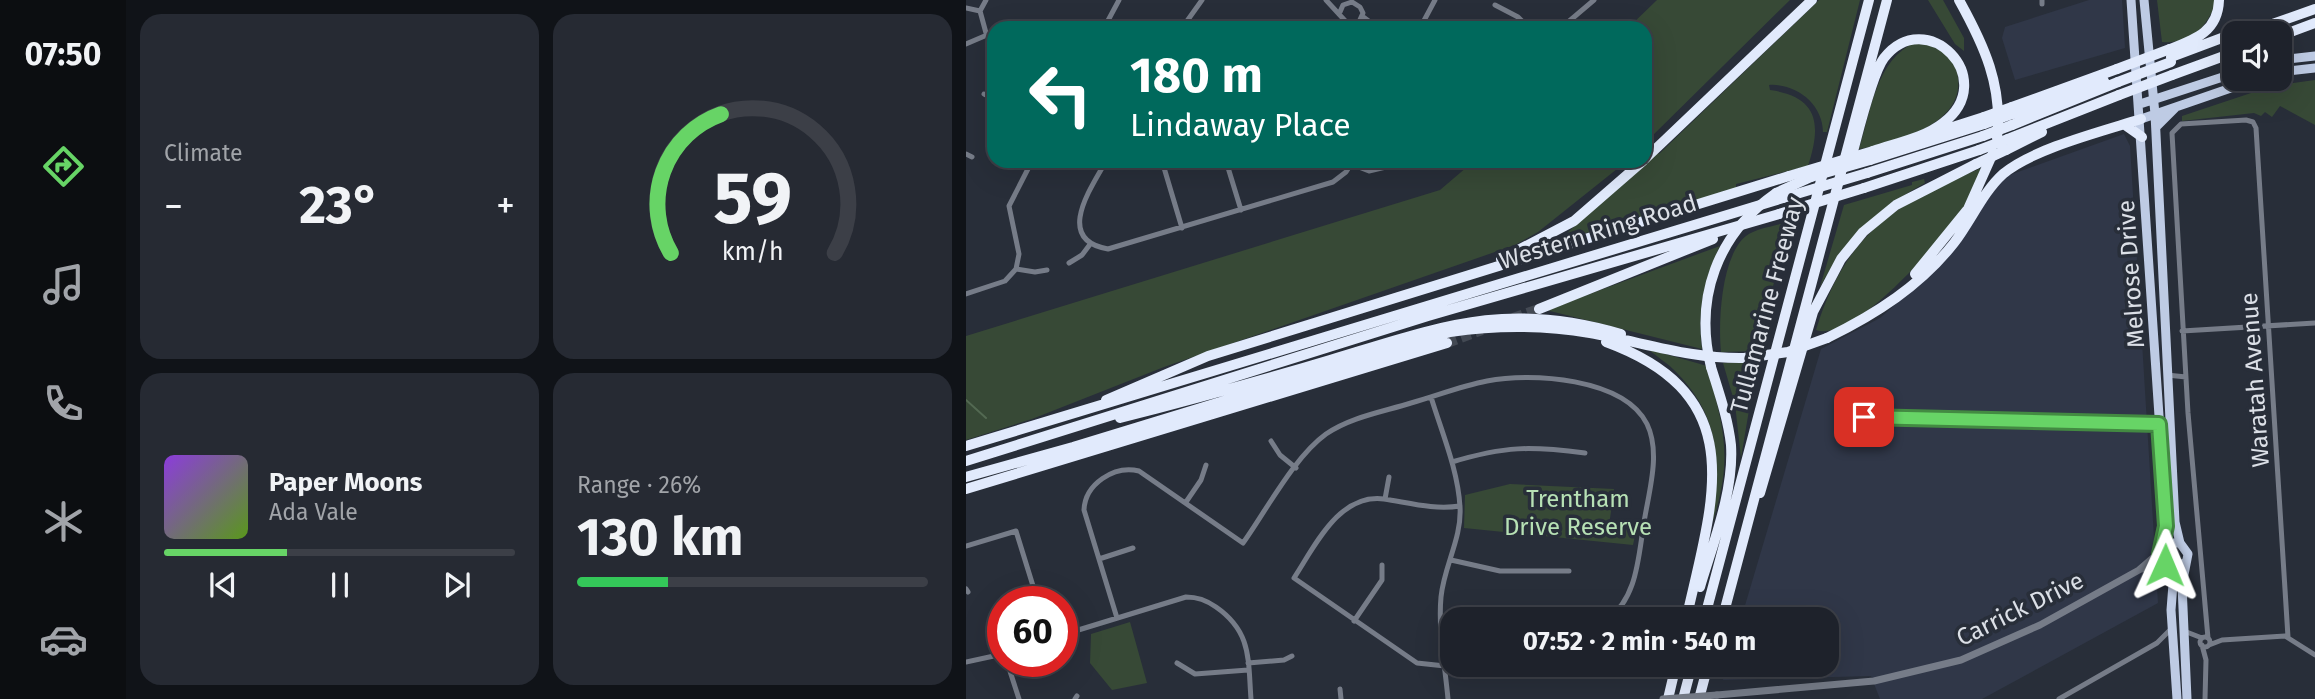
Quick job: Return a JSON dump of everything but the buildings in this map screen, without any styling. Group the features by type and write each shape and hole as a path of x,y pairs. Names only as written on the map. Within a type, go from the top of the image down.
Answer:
{"highway":[{"path":"1652,152 1812,0"},
{"name":"Tullamarine Freeway","path":"1707,607 1869,0"},
{"name":"Tullamarine Freeway","path":"1725,607 1887,0"},
{"path":"1849,326 1906,283 1942,245 1974,197 1993,153 1999,124 1994,76 1984,47 1959,0"},
{"path":"2171,56 2207,32 2215,21 2219,0"},
{"path":"2280,21 2315,9"},
{"path":"2292,32 2315,23"},
{"path":"2171,56 2222,38"},
{"path":"1692,607 1728,486 1731,447 1728,422 1705,332 1706,301 1716,263 1736,229 1776,193 1811,177 1872,155 1927,132 1955,112 1963,94 1964,79 1960,65 1948,49 1929,40 1912,41 1894,48 1881,64 1800,325"},
{"name":"Western Ring Road","path":"966,446 1867,173 2171,56 2222,42"},
{"path":"1726,607 1789,402 1810,321 1829,279 1849,248 1881,216 1904,199 1976,164 2007,144 2119,95 2222,57"},
{"path":"1074,415 1173,369 1208,356 1789,176 1984,126 2117,76"},
{"path":"966,477 1073,447 1423,338 1499,326 1567,331 1690,354 1744,358 1788,352 1827,338 1878,311 1926,273 1954,243 1994,183 2010,169 2028,158 2141,120"},
{"path":"2125,125 2142,137"},
{"name":"Western Ring Road","path":"966,461 1428,316 1779,215 1979,150 2007,144"},
{"path":"1456,277 1491,264 1563,228 1594,205 1635,168"},
{"path":"1539,309 1779,215"},
{"path":"1065,431 1191,400 1418,331 1473,321 1522,317 1566,321 1690,354"},
{"path":"1567,331 1644,358 1681,387 1703,420 1712,450 1714,475 1690,607"},
{"path":"966,488 1447,343"},
{"path":"966,488 1073,447"},
{"path":"1665,699 1673,677"},
{"path":"1683,699 1689,677"},
{"path":"1699,699 1705,677"}],"main road":[{"name":"Melrose Drive","path":"2131,0 2166,526 2162,548"},
{"name":"Melrose Drive","path":"2144,0 2156,127 2175,522 2180,543"},
{"path":"2292,59 2314,56 2313,68 2292,71"},
{"path":"2140,104 2222,77"},
{"path":"2152,79 2175,93"},
{"path":"2141,120 2222,91"},
{"path":"2156,127 2177,106"},
{"path":"2150,279 2162,279"},
{"path":"2177,699 2172,628 2173,584 2162,548 2171,542 2180,543 2188,554 2182,585 2187,699"},
{"path":"2166,566 2176,569 2186,562"}],"street":[{"path":"966,44 986,33 980,11 986,0"},
{"path":"1108,21 1119,0"},
{"path":"1187,21 1202,0"},
{"path":"1326,0 1343,5 1353,1 1361,3 1360,21"},
{"path":"1326,0 1340,12 1343,21"},
{"path":"1424,21 1435,0"},
{"path":"1570,21 1594,0"},
{"path":"1340,12 1343,5"},
{"path":"1495,5 1522,21"},
{"path":"966,8 980,11"},
{"path":"1362,16 1369,21"},
{"name":"Melrose Drive","path":"2205,699 2205,624 2182,331 2174,129 2181,124 2253,122"},
{"name":"Waratah Avenue","path":"2253,122 2256,128 2288,637"},
{"path":"966,294 1005,281 1016,269 1019,254 1009,206 1028,168"},
{"path":"1102,168 1079,215 1080,229 1091,243 1100,248 1116,248 1333,182 1347,168"},
{"path":"1164,168 1182,228"},
{"path":"1228,168 1241,210"},
{"path":"1363,168 1369,171 1382,168"},
{"path":"1069,263 1082,255 1091,243"},
{"path":"1016,269 1035,272 1047,270"},
{"path":"2182,331 2315,323"},
{"path":"2167,375 2186,380"},
{"path":"1117,618 1084,510 1088,493 1102,479 1123,469 1139,471 1243,543 1315,443 1347,422 1488,381 1554,379 1597,388 1622,398 1641,414 1651,434 1654,457 1634,580 1622,607"},
{"path":"2168,387 2186,380"},
{"path":"1431,397 1452,462 1460,506 1459,529 1441,593 1442,607"},
{"path":"1864,417 2171,423"},
{"path":"1271,441 1280,455 1296,468"},
{"path":"1452,462 1496,449 1528,446 1585,453"},
{"path":"1186,502 1201,480 1206,465"},
{"path":"1385,499 1389,477"},
{"path":"1440,665 1417,663 1294,578 1340,513 1363,501 1385,499 1419,506 1460,506"},
{"path":"966,546 1016,531 1033,586"},
{"path":"1099,559 1133,548"},
{"name":"Carrick Drive","path":"1665,699 1858,683 1943,666 2023,634 2139,570 2162,548"},
{"path":"1451,560 1500,570 1569,571"},
{"path":"1354,621 1382,580 1382,565"},
{"name":"Carrick Drive","path":"2139,570 2166,566"},
{"path":"1078,630 1186,597 1199,597 1225,614 1240,628 1248,663 1251,699"},
{"path":"2059,699 2157,643 2172,628"},
{"path":"2184,631 2205,641"},
{"path":"2185,651 2192,645 2205,641 2288,637 2315,655"},
{"path":"2157,643 2174,648"},
{"path":"1248,663 1284,660 1292,656"},
{"path":"966,662 987,657"},
{"path":"1177,663 1195,674 1248,670"},
{"path":"1192,683 1195,674"},
{"path":"1012,677 1019,699"},
{"path":"1446,677 1448,699"},
{"path":"1340,689 1341,699"}],"shaded area":[{"path":"2089,0 2122,0 2125,48 2015,80 2002,38 2005,27"},
{"path":"2124,134 2130,146 2158,603 1982,699 1880,699 1871,676 1839,677 1839,607 1745,607 1821,349 1880,318 1940,265 2004,177"},
{"path":"1724,677 1834,677 1723,680"}],"green space":[{"path":"1657,0 1790,0 1652,136 1652,21 1635,21"},
{"path":"1819,0 1860,0 1827,132 1823,132 1818,113 1806,97 1789,88 1769,85 1770,90 1799,99 1813,116 1815,138 1808,166 1736,184 1736,189 1569,238 1567,233 1638,168 1652,168 1652,156 1656,152 1659,154"},
{"path":"1928,0 1943,0 1964,38 1964,51 1955,44"},
{"path":"2157,0 2216,0 2216,3 2196,33 2181,40 2162,42"},
{"path":"1916,42 1941,51 1955,65 1958,90 1952,105 1927,127 1892,141 1859,149 1884,73 1903,50"},
{"path":"2315,80 2315,125 2280,106 2272,117 2265,112 2261,116 2254,113 2182,121 2182,116 2257,91 2292,91 2292,83"},
{"path":"1984,167 1959,215 1894,288 1851,322 1832,330 1816,330 1842,269 1859,245 1878,226 1925,194"},
{"path":"1466,168 1618,168 1538,232 1515,245 1164,367 1032,419 966,440 966,336 1440,190"},
{"path":"1924,179 1925,183 1893,203 1852,240 1820,287 1844,205"},
{"path":"1788,222 1758,351 1721,352 1721,308 1731,258 1746,236"},
{"path":"1720,246 1703,296 1700,322 1702,349 1546,310"},
{"path":"1648,349 1707,366 1724,443 1723,479 1713,521 1710,520 1716,460 1710,424 1691,390 1674,370"},
{"path":"1757,362 1741,458 1735,404 1723,363"},
{"name":"Trentham Drive Reserve","path":"1510,484 1614,489 1609,526 1636,531 1633,545 1464,528 1465,495"},
{"path":"1130,622 1147,683 1112,690 1090,663 1091,634"}],"waterway":[{"path":"966,400 986,418"}],"tunnel":[{"path":"1513,318 1539,309"},
{"path":"1447,343 1482,330"}],"route":[{"path":"1864,417 2159,424 2166,526 2160,554 2165,565"}]}
